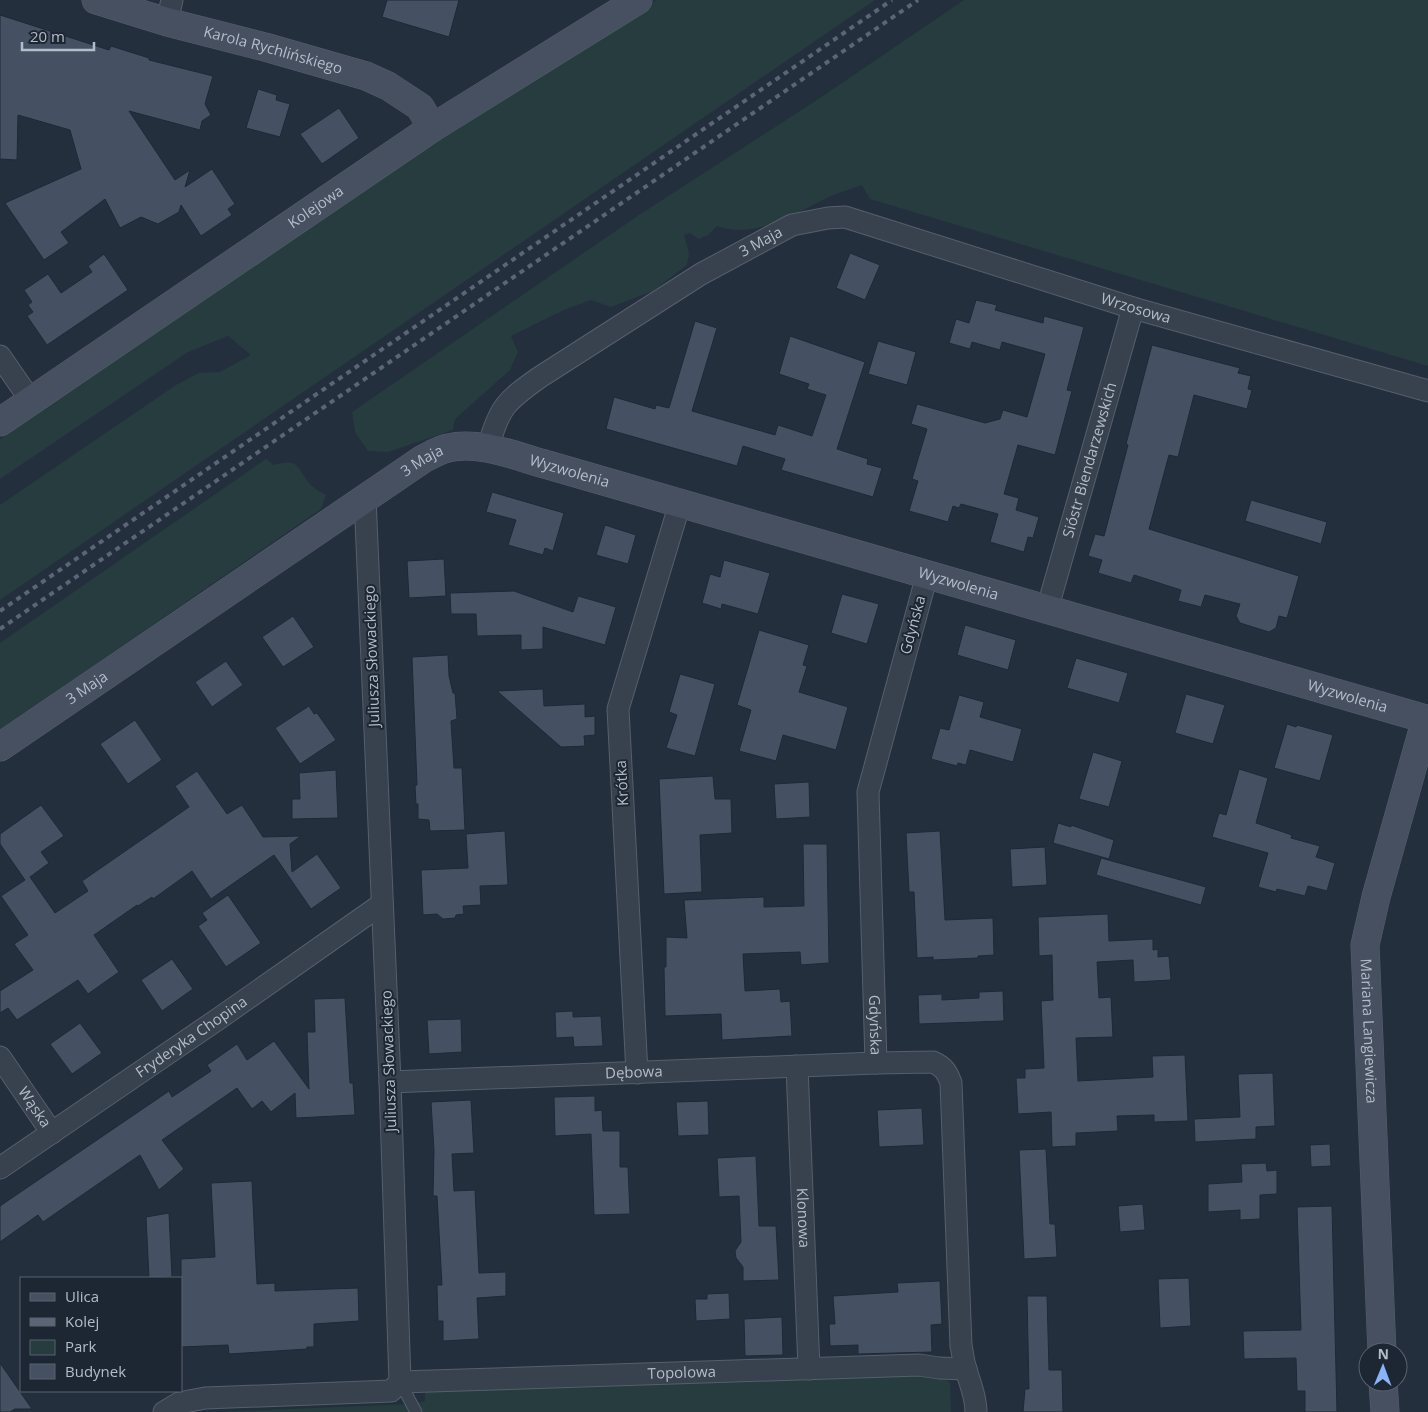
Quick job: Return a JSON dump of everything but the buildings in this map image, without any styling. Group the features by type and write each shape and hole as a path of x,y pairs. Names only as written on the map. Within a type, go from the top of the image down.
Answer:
{"street":[{"name":"Karola Rychlińskiego","path":"96,0 170,11 264,47 366,76 388,86 420,107 432,128"},
{"name":"Kolejowa","path":"0,422 432,128 638,0"},
{"name":"Wrzosowa","path":"845,217 1133,308 1428,390"},
{"name":"3 Maja","path":"0,747 423,459 449,448 470,446 488,448 498,416 517,393 701,274 792,224 845,217"},
{"name":"Sióstr Biendarzewskich","path":"1047,610 1133,308"},
{"path":"0,356 30,401"},
{"name":"Wyzwolenia","path":"488,448 1427,719"},
{"name":"Juliusza Słowackiego","path":"365,497 390,1082 400,1382"},
{"name":"Krótka","path":"637,1072 618,709 680,503"},
{"name":"Gdyńska","path":"927,575 868,792 876,1063 933,1062 947,1072 951,1083 961,1346 966,1369 973,1387 976,1412"},
{"name":"Mariana Langiewicza","path":"1382,1342 1365,945 1376,897 1427,719"},
{"name":"Fryderyka Chopina","path":"0,1168 382,904"},
{"name":"Wąska","path":"0,1057 52,1133"},
{"name":"Dębowa","path":"390,1082 876,1063"},
{"name":"Klonowa","path":"797,1066 809,1369"},
{"name":"Topolowa","path":"400,1382 919,1365 966,1369"},
{"path":"164,1412 179,1403 193,1400 391,1391 400,1382"},
{"path":"1384,1392 1385,1412"}],"lane":[{"path":"400,1382 416,1412"}],"green space":[{"path":"656,0 875,0 0,600 0,505 176,385 199,373 220,372 251,355 228,336 188,352 0,479 0,439 422,147"},
{"path":"964,0 1428,0 1428,366 870,199 862,185 833,195 775,223 746,230 717,226 708,235 699,239 690,233 684,235 689,253 687,265 653,291 611,307 591,300 566,309 511,336 518,352 510,370 455,419 453,430 388,452 368,451 355,432 352,412 639,215 817,100"},
{"path":"266,459 274,465 290,463 298,467 315,489 326,495 321,509 0,730 0,643"},
{"path":"921,1370 950,1382 951,1412 219,1412 412,1404 425,1401 425,1392"}],"railway":[{"path":"0,611 892,0"},
{"path":"0,629 918,0"}]}
